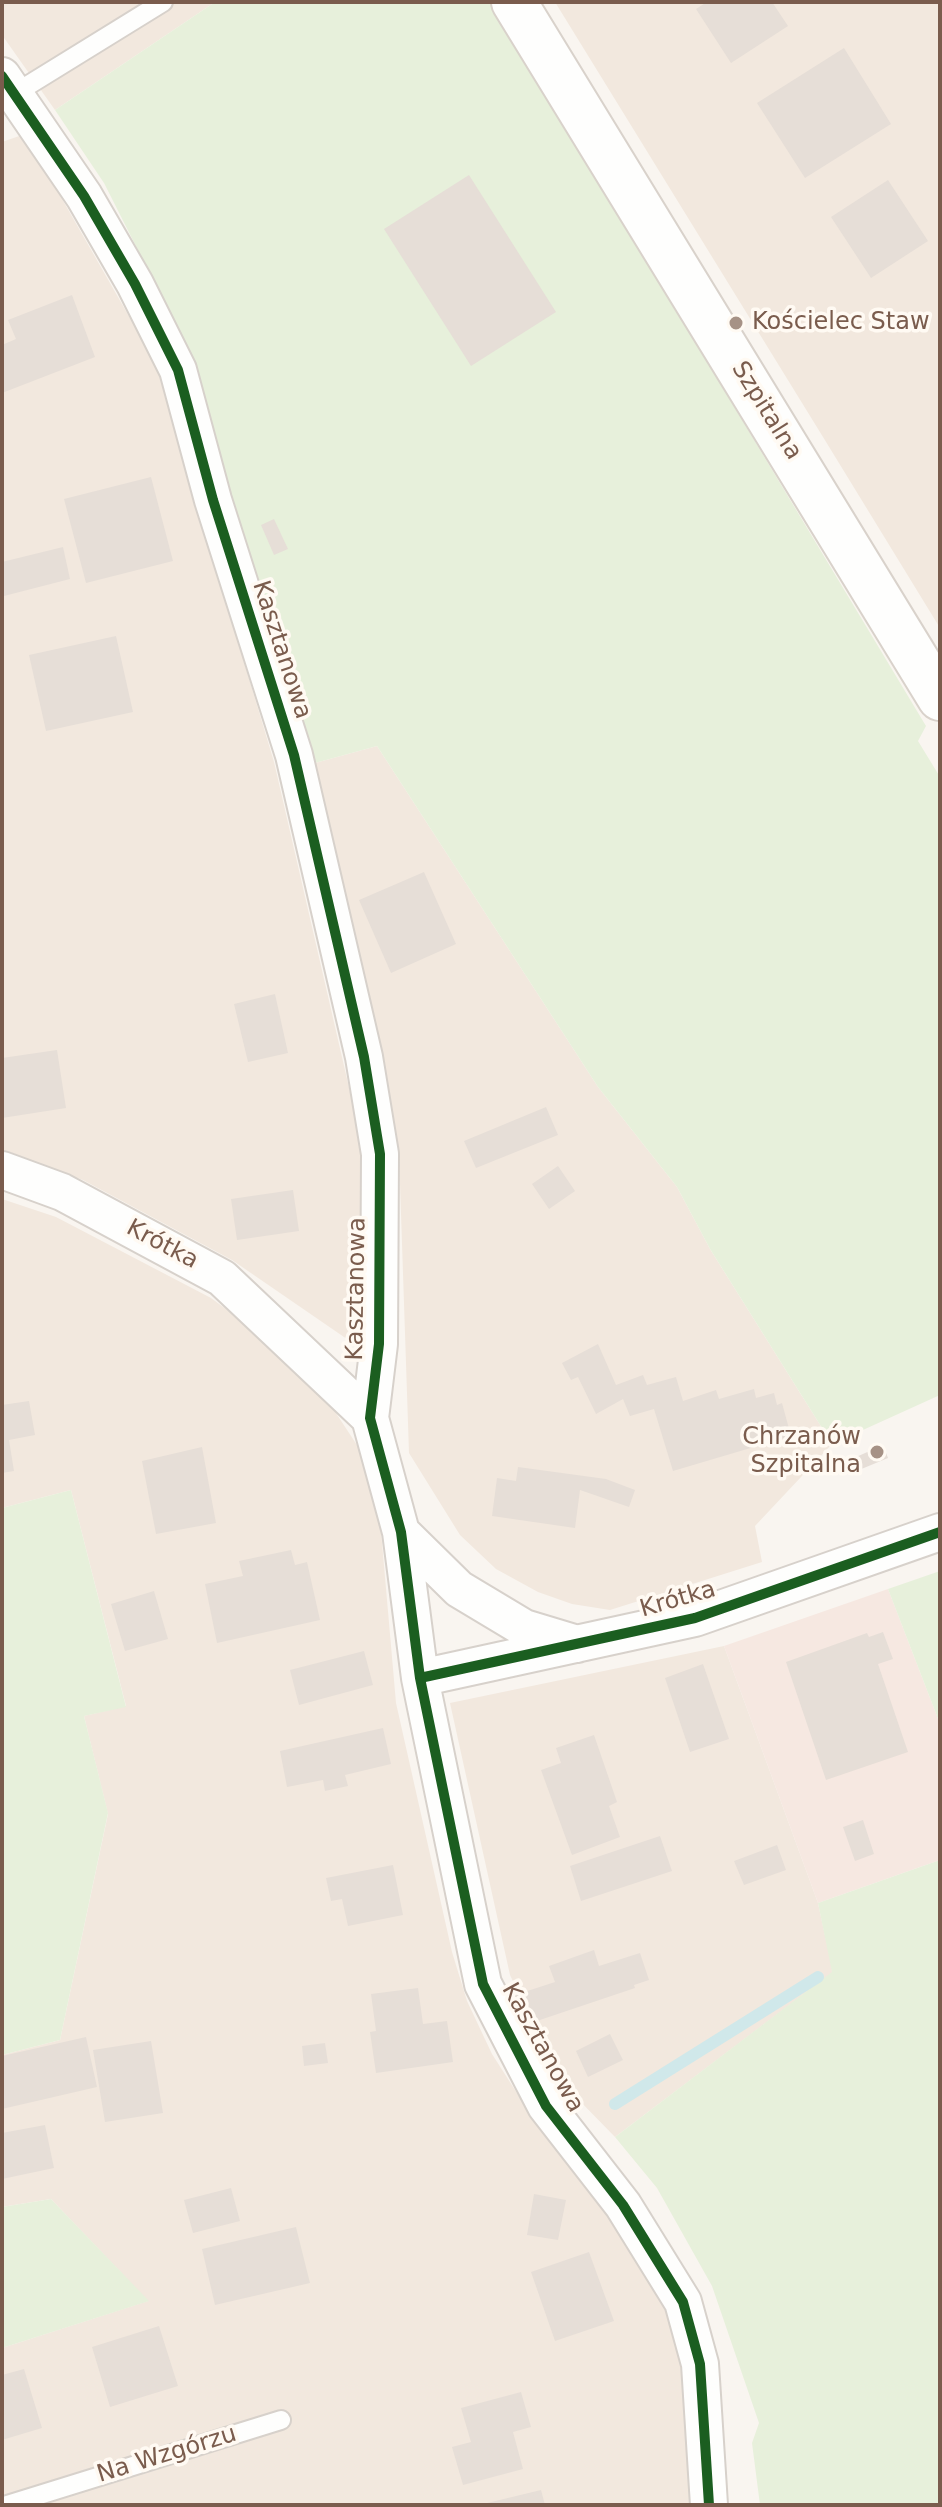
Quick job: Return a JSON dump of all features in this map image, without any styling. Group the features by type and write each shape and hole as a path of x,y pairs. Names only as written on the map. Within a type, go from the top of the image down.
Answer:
{"main road":[{"name":"Szpitalna","path":"514,2 940,698"}],"street":[{"name":"Kasztanowa","path":"8,85 84,196 135,284 178,370 213,500 294,755 364,1057 380,1154 379,1344 370,1418 401,1532 420,1678 483,1984 546,2106 623,2205 683,2302 700,2364 709,2505"},
{"name":"Krótka","path":"2,1170 62,1192 222,1278 352,1397 370,1418"},
{"name":"Krótka","path":"401,1532 459,1589 524,1628 577,1644"},
{"name":"Krótka","path":"420,1678 695,1618 940,1532"},
{"path":"413,1621 452,1609 491,1608"}],"lane":[{"path":"8,85 163,2"},
{"name":"Na Wzgórzu","path":"7,2505 281,2420"}],"shaded area":[{"path":"2,2 215,2 55,110 2,35"},
{"path":"555,2 940,2 940,628 823,437"},
{"path":"25,134 163,376 193,491 274,762 365,1157 360,1348 232,1260 83,1180 2,1149 2,142"},
{"path":"377,746 598,1087 677,1187 710,1249 832,1444 755,1526 762,1562 610,1610 572,1604 538,1592 496,1569 460,1535 409,1453 399,1154 315,763"},
{"path":"2,1199 56,1217 211,1298 307,1369 376,1474 396,1703 452,1952 467,2001 492,2054 529,2112 613,2214 674,2322 688,2388 693,2505 2,2505 2,2348 148,2301 51,2199 2,2207 2,2055 60,2040 108,1814 84,1716 126,1706 71,1490 2,1508"},
{"path":"888,1589 940,1724 940,1860 818,1903 724,1646"},
{"path":"724,1646 818,1903 833,1972 615,2137 573,2094 545,2047 510,1975 450,1703"}],"green space":[{"path":"215,2 491,2 926,726 918,741 940,777 940,1395 832,1444 710,1249 677,1187 598,1087 377,746 315,763 231,499 194,361 104,183 55,110"},
{"path":"71,1490 126,1707 84,1716 108,1813 60,2040 2,2055 2,1508"},
{"path":"940,1571 940,1724 888,1589"},
{"path":"940,1860 940,2505 760,2505 752,2443 759,2423 712,2286 657,2188 615,2137 832,1972 818,1903"},
{"path":"51,2199 149,2301 2,2348 2,2207"}],"building":[{"path":"707,2 772,2 788,26 731,63 696,9"},
{"path":"844,48 891,124 805,178 757,103"},
{"path":"469,175 556,312 471,366 384,229"},
{"path":"888,180 928,241 871,278 831,217"},
{"path":"72,295 95,357 2,393 2,345 16,339 8,320"},
{"path":"151,477 173,561 86,583 64,499"},
{"path":"274,519 288,549 274,555 261,525"},
{"path":"63,547 70,579 4,596 2,562"},
{"path":"116,636 133,712 46,731 29,655"},
{"path":"424,872 456,944 391,973 359,900"},
{"path":"275,994 288,1053 248,1062 234,1004"},
{"path":"57,1050 66,1108 2,1118 2,1058"},
{"path":"546,1107 558,1135 476,1168 464,1141"},
{"path":"558,1166 575,1191 549,1209 532,1184"},
{"path":"293,1190 299,1231 237,1240 231,1199"},
{"path":"598,1344 616,1385 643,1375 647,1385 676,1377 683,1401 716,1390 719,1399 754,1389 756,1398 774,1393 777,1405 782,1403 791,1436 673,1471 654,1409 630,1416 623,1399 596,1414 578,1377 571,1380 562,1363"},
{"path":"29,1401 35,1435 9,1440 14,1471 2,1473 2,1405"},
{"name":"Chrzanów Szpitalna","path":"883,1445 888,1458 859,1470 854,1458"},
{"path":"202,1447 216,1523 156,1534 142,1461"},
{"path":"518,1467 606,1479 635,1490 629,1507 580,1490 575,1528 492,1516 497,1478 516,1481"},
{"path":"291,1550 295,1565 307,1562 320,1620 217,1643 205,1584 243,1576 239,1561"},
{"path":"154,1591 168,1639 125,1651 111,1604"},
{"path":"883,1632 893,1659 878,1664 908,1752 826,1780 786,1662 867,1633 869,1637"},
{"path":"364,1651 373,1685 299,1705 290,1670"},
{"path":"703,1664 729,1739 690,1752 665,1678"},
{"path":"383,1728 391,1764 345,1775 348,1786 325,1791 323,1780 287,1787 280,1751"},
{"path":"594,1735 617,1802 609,1806 620,1837 572,1855 541,1770 561,1763 556,1748"},
{"path":"863,1820 874,1854 855,1861 843,1827"},
{"path":"660,1836 672,1871 581,1901 570,1866"},
{"path":"777,1845 786,1870 744,1885 734,1861"},
{"path":"393,1865 403,1915 348,1926 342,1899 331,1901 326,1878"},
{"path":"594,1950 599,1966 640,1953 649,1980 634,1985 635,1988 522,2026 512,1996 555,1982 549,1966"},
{"path":"418,1988 423,2024 447,2021 453,2062 376,2073 370,2032 376,2031 371,1994"},
{"path":"610,2034 623,2060 588,2077 576,2051"},
{"path":"86,2037 97,2087 2,2109 2,2056"},
{"path":"151,2041 163,2113 105,2122 93,2050"},
{"path":"325,2043 328,2063 304,2066 302,2046"},
{"path":"45,2125 54,2168 2,2179 2,2133"},
{"path":"231,2188 240,2221 193,2233 184,2200"},
{"path":"534,2194 566,2200 558,2240 527,2235"},
{"path":"296,2227 310,2283 215,2305 202,2249"},
{"path":"589,2252 614,2321 555,2341 531,2272"},
{"path":"159,2326 178,2386 110,2407 92,2347"},
{"path":"24,2369 42,2428 2,2440 2,2375"},
{"path":"521,2392 531,2427 513,2432 523,2469 463,2485 452,2447 471,2442 461,2408"},
{"path":"541,2490 545,2505 483,2505 483,2504"}],"waterway":[{"path":"615,2104 818,1977"}],"cycle path":[{"path":"2,76 84,196 135,284 178,370 213,500 294,755 364,1057 380,1154 379,1344 370,1418 401,1532 420,1678 483,1984 546,2106 623,2205 683,2302 700,2364 709,2505"},
{"path":"420,1678 695,1618 940,1532"}],"place":[{"name":"Kościelec Staw","path":"736,323"},
{"name":"Chrzanów Szpitalna","path":"877,1452"}]}
